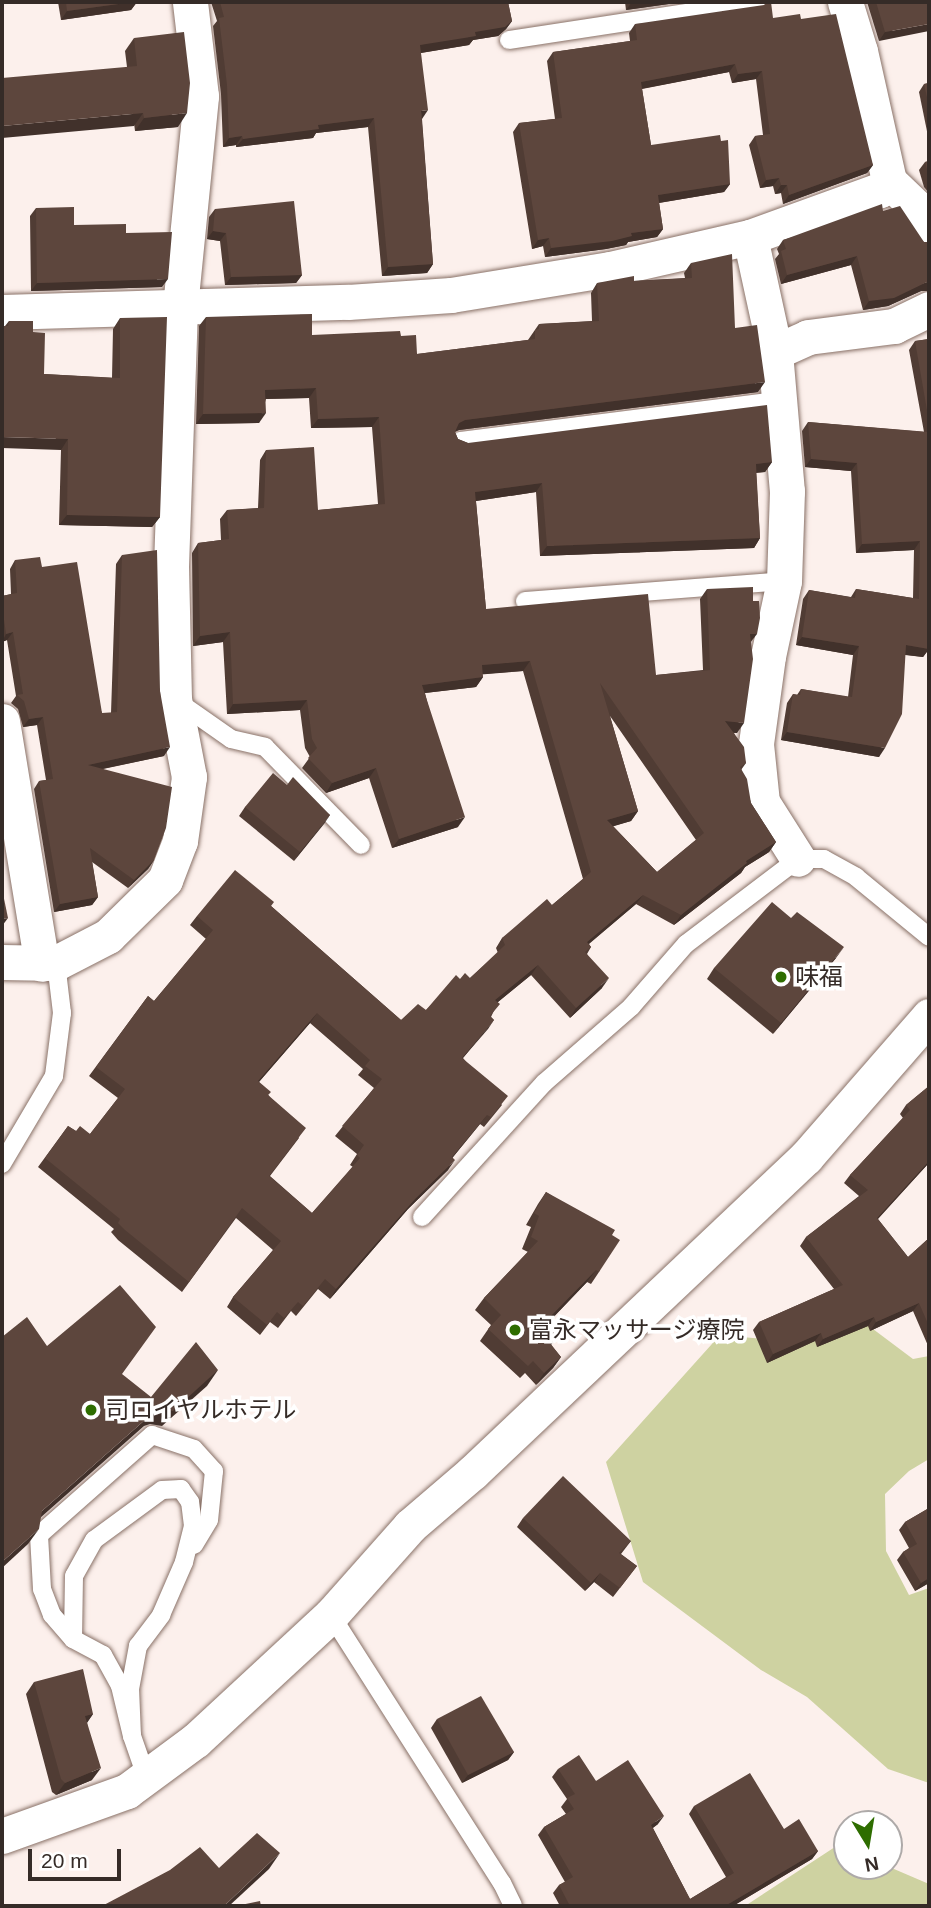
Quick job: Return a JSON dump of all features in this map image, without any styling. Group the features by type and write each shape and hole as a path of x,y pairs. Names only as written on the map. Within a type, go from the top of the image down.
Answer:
{"street":[{"path":"2,962 49,964 108,936 165,880 180,841 189,777 174,699 171,566 180,307 201,96 190,2"},
{"path":"845,2 860,51 889,181 916,208 929,233"},
{"path":"2,312 348,302 451,295 610,269 750,237 880,190 889,181"},
{"path":"750,237 775,352 777,401 787,491 784,581 768,656 756,744 762,802 798,859"},
{"path":"775,352 808,337 894,326 929,309"},
{"path":"2,721 49,964"},
{"path":"2,1836 127,1791 148,1779 196,1740 331,1615 410,1526 473,1472 806,1157 929,1016"}],"lane":[{"path":"509,40 756,2"},
{"path":"460,441 777,401"},
{"path":"524,601 784,581"},
{"path":"174,699 231,739 265,747 361,845"},
{"path":"422,1217 544,1083 631,1007 686,944 798,859 824,859 856,877 929,937"},
{"path":"2,1164 54,1076 62,1013 49,964"},
{"path":"132,1736 130,1689 138,1646 161,1615 184,1562 209,1520 214,1471 194,1449 152,1435 39,1535 42,1589 52,1615 73,1639 103,1654 120,1686 132,1736 148,1779"},
{"path":"73,1639 71,1611 74,1576 94,1540 162,1490 181,1489 190,1502 193,1526 184,1562"},
{"path":"331,1615 502,1883 513,1906"}],"green space":[{"path":"853,1314 913,1359 929,1356 929,1459 909,1471 885,1494 886,1551 909,1595 929,1588 929,1783 888,1769 807,1697 761,1670 643,1582 606,1462 720,1335 786,1341"},
{"path":"833,1848 833,1880 903,1880 903,1873 929,1884 929,1906 745,1906"}],"building":[{"path":"66,2 133,2 67,11"},
{"path":"220,2 508,2 512,21 505,27 475,32 476,36 420,45 428,110 421,111 433,264 388,267 374,118 318,125 319,129 243,139 242,136 229,138 227,85 219,18 224,17"},
{"path":"771,2 773,18 800,14 801,19 836,14 873,165 789,195 787,185 781,185 779,178 766,180 755,136 770,134 762,71 738,74 735,64 641,82 651,145 720,135 721,141 728,140 730,184 658,195 663,229 631,233 632,236 612,241 551,248 549,238 538,240 519,123 562,118 553,52 637,40 635,24 764,5"},
{"path":"876,2 929,2 929,24 885,32"},
{"path":"184,32 190,83 187,113 144,118 143,113 2,126 2,78 137,66 134,38"},
{"path":"929,83 929,106 924,84"},
{"path":"294,201 302,275 231,277 226,233 213,231 215,209"},
{"path":"882,204 883,211 900,206 924,242 929,242 929,283 894,298 869,301 857,256 787,275 781,251 786,249 783,240"},
{"path":"74,207 74,225 126,224 126,233 172,232 168,279 37,283 36,208"},
{"path":"732,254 735,328 757,325 765,382 465,420 459,423 455,432 458,439 468,443 767,405 772,462 756,464 760,538 547,546 542,483 475,492 486,609 648,594 656,675 710,670 707,589 753,587 753,601 759,601 760,618 757,634 750,634 753,659 744,723 725,721 744,747 746,763 740,767 747,779 751,803 776,842 746,861 747,863 681,915 643,895 587,942 591,947 585,952 609,978 576,1008 538,965 495,1000 500,1004 490,1016 494,1020 462,1058 508,1096 491,1117 487,1115 452,1157 455,1160 415,1199 336,1289 325,1279 303,1306 298,1302 284,1318 277,1312 267,1325 233,1297 281,1241 242,1208 189,1282 125,1230 118,1223 120,1219 45,1158 68,1126 76,1131 80,1126 90,1134 125,1089 96,1067 148,996 154,1001 213,930 197,916 235,870 274,902 271,906 401,1020 418,1004 426,1010 456,975 460,979 465,973 470,978 505,945 502,938 547,899 552,905 591,872 530,661 482,665 483,677 422,685 465,817 399,839 376,768 332,783 308,758 317,748 312,739 307,700 233,704 230,632 200,636 198,543 229,539 227,510 264,508 266,450 314,447 318,510 385,504 379,417 318,419 316,388 265,390 266,413 203,414 206,317 312,314 312,335 400,331 401,336 416,335 417,354 535,339 535,330 539,329 539,324 599,321 597,283 634,276 634,281 692,278 691,263","holes":["600,683 704,833 657,872 607,820 638,811","317,1013 370,1060 365,1066 382,1079 342,1126 364,1145 357,1155 360,1158 312,1213 269,1176 306,1128 268,1095 271,1092 258,1081"]},
{"path":"167,317 160,517 67,515 68,439 2,437 2,326 8,326 9,321 33,321 33,332 45,333 44,374 120,378 120,318"},
{"path":"929,339 929,422 915,341"},
{"path":"808,422 929,432 929,649 906,645 902,714 885,748 787,732 793,694 800,695 801,689 852,697 859,646 802,637 809,590 855,598 856,589 919,599 920,541 862,544 857,463 811,459"},
{"path":"157,550 160,691 170,747 88,765 172,787 166,828 154,860 134,880 90,848 98,897 60,904 39,781 53,779 43,717 29,719 24,701 17,695 23,694 13,632 6,634 2,596 17,593 15,560 40,557 42,567 77,562 102,713 117,712 122,555"},
{"path":"273,773 287,785 293,777 330,815 300,852 245,807"},
{"path":"2,889 8,918 2,919"},
{"name":"味福","path":"772,902 791,918 797,912 844,947 781,1023 714,968"},
{"path":"929,1086 929,1161 877,1218 908,1257 929,1238 929,1326 919,1303 876,1322 874,1317 823,1339 821,1333 773,1354 759,1322 843,1285 806,1237 868,1190 850,1175 910,1110 906,1105"},
{"path":"546,1192 615,1230 612,1235 620,1240 599,1272 596,1270 546,1321 559,1334 550,1343 561,1357 544,1373 533,1361 528,1366 488,1329 501,1315 484,1298 538,1241 531,1237 539,1216 534,1213"},
{"name":"司ロイヤルホテル","path":"120,1285 156,1327 122,1374 151,1397 196,1342 218,1370 173,1411 161,1408 155,1411 42,1511 39,1529 2,1562 2,1337 27,1317 47,1346"},
{"path":"563,1476 631,1541 619,1553 637,1566 620,1588 600,1573 591,1583 523,1518"},
{"path":"929,1508 929,1578 921,1583 903,1552 917,1544 905,1522"},
{"path":"83,1669 93,1714 85,1716 101,1768 65,1783 61,1779 34,1682"},
{"path":"481,1696 514,1752 468,1775 437,1719"},
{"path":"579,1755 596,1781 628,1760 664,1816 651,1825 690,1899 734,1873 694,1806 750,1773 784,1829 799,1819 818,1851 725,1906 570,1906 559,1885 573,1877 544,1827 574,1809 567,1798 575,1794 558,1769"},
{"path":"257,1833 280,1853 224,1906 102,1906 170,1870 200,1847 219,1868"},
{"path":"260,1901 261,1906 236,1906"}],"place":[{"name":"味福","path":"781,977"},
{"name":"富永マッサージ療院","path":"515,1330"},
{"name":"司ロイヤルホテル","path":"91,1410"}]}
